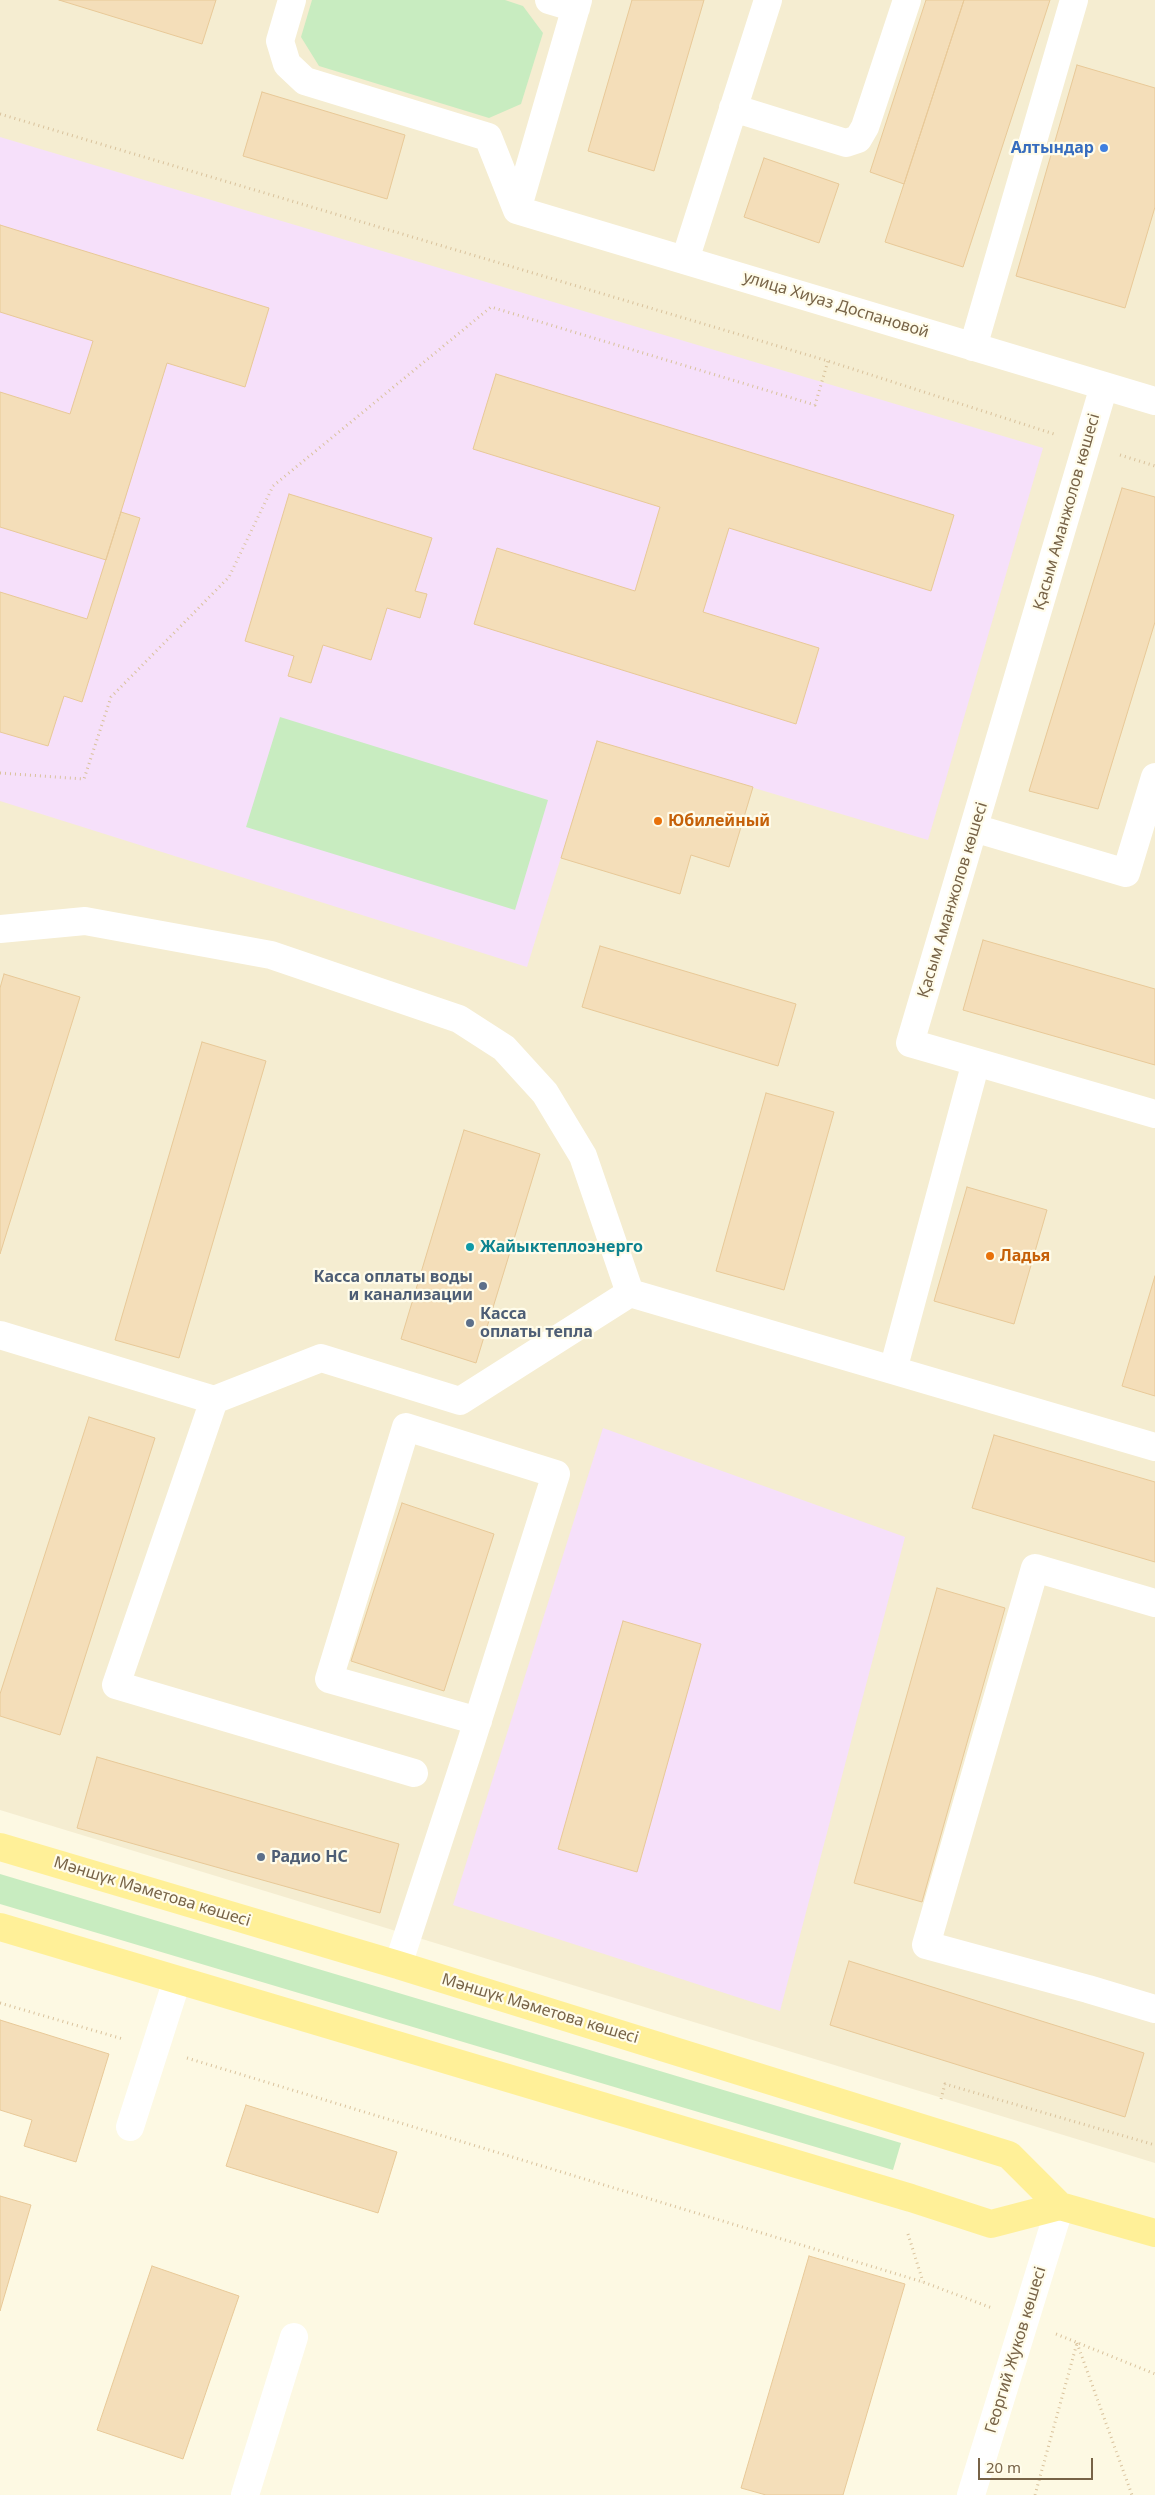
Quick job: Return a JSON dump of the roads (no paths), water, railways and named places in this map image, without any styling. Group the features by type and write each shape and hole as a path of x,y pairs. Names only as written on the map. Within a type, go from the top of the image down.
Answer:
{"main road":[{"name":"Мәншүк Мәметова көшесі","path":"0,1847 398,1965 1009,2155 1060,2206 1155,2233"},
{"path":"0,1927 892,2192 991,2224 1060,2206"}],"street":[{"path":"292,0 280,41 287,64 305,80 488,137 517,210"},
{"path":"517,210 577,4 549,0"},
{"path":"685,260 768,0"},
{"path":"733,108 846,143 858,139 865,128 907,0"},
{"path":"973,346 1074,0"},
{"name":"улица Хиуаз Доспановой","path":"517,210 1155,402"},
{"name":"Қасым Аманжолов көшесі","path":"976,1062 910,1043 1104,386"},
{"path":"974,828 1126,873 1155,777"},
{"path":"0,929 85,921 271,956 459,1019 504,1048 545,1093 583,1156 630,1293"},
{"path":"893,1370 976,1062 1155,1114"},
{"path":"0,1334 214,1400 321,1358 460,1401 630,1293 1155,1447"},
{"path":"214,1400 116,1685 414,1773"},
{"path":"398,1965 478,1721 556,1474 406,1427 329,1679 478,1721"},
{"path":"1155,1604 1035,1568 926,1945 1155,2009"},
{"path":"130,2127 177,1980"},
{"name":"Георгий Жуков көшесі","path":"971,2495 1060,2206"},
{"path":"245,2495 294,2336"}],"place":[{"name":"Алтындар","path":"1104,148"},
{"name":"Юбилейный","path":"658,821"},
{"name":"Жайыктеплоэнерго","path":"470,1247"},
{"name":"Ладья","path":"990,1256"},
{"name":"Касса оплаты воды и канализации","path":"483,1286"},
{"name":"Касса оплаты тепла","path":"470,1323"},
{"name":"Радио НС","path":"261,1857"}]}
